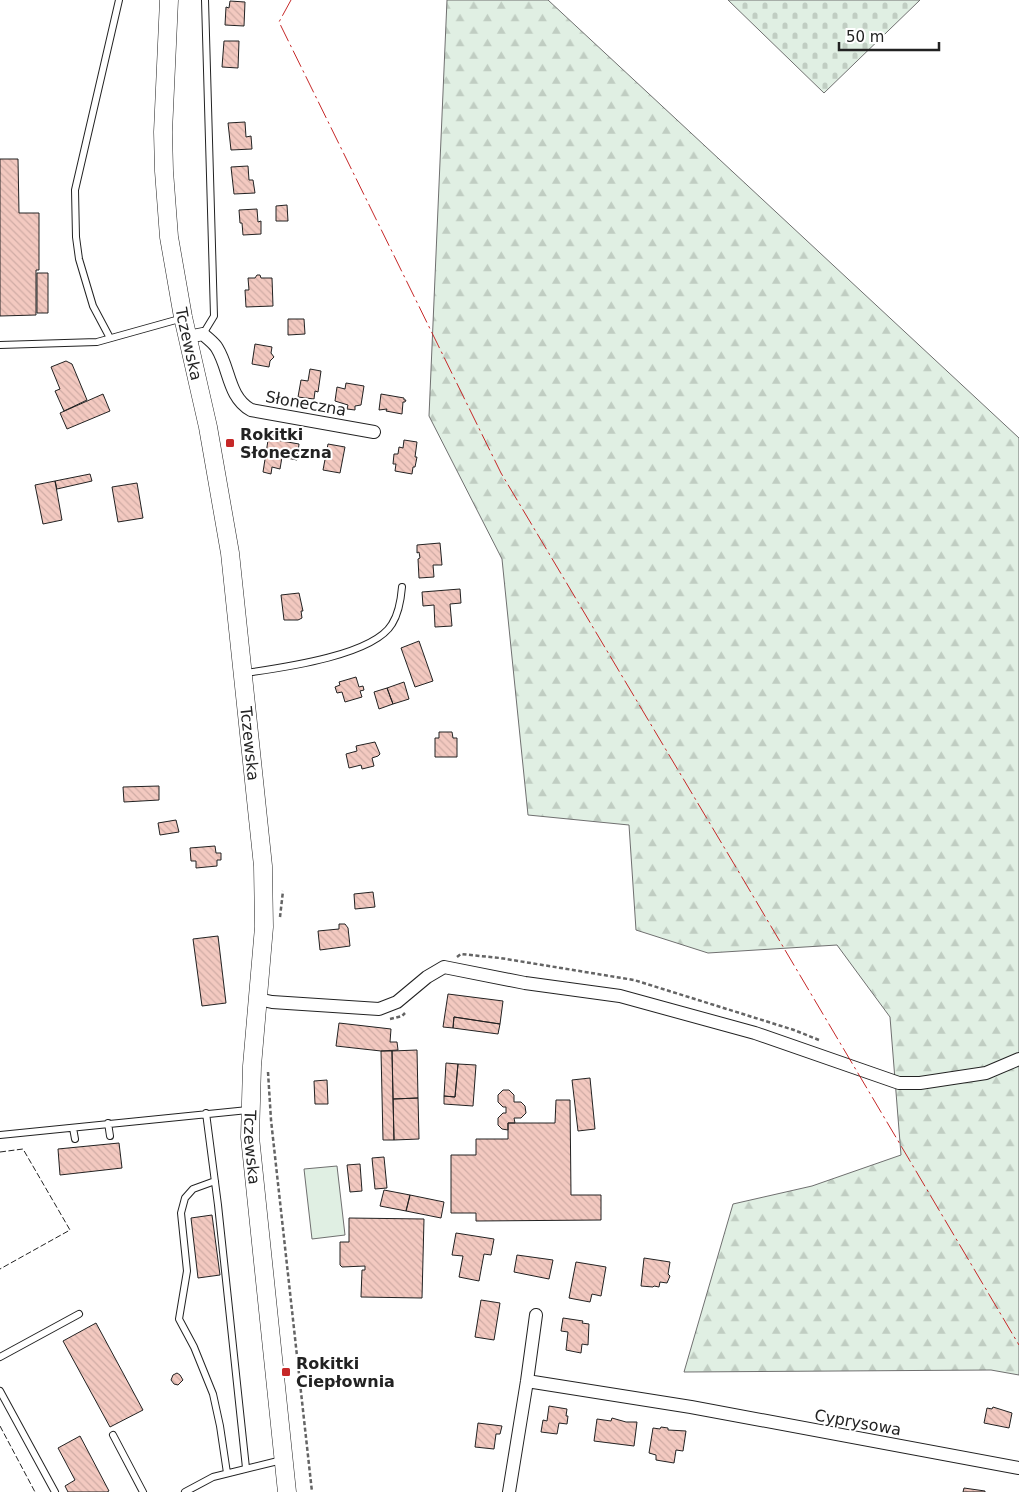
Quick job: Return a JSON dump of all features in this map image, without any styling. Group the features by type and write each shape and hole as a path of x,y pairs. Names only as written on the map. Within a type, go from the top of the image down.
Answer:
{"street":[{"name":"Tczewska","path":"169,0 163,132 169,237 183,318 196,336 208,427 225,524 244,673 265,891 250,1110 250,1137 287,1492"},
{"name":"Słoneczna","path":"196,336 217,348 235,395 244,406 251,410 374,432"},
{"path":"258,1000 379,1009 397,1002 427,977 444,967 525,983 620,996 755,1033 899,1083 920,1083 986,1073 1019,1059"},
{"path":"509,1492 536,1315"},
{"name":"Cyprysowa","path":"527,1381 691,1407 1019,1468"}],"lane":[{"path":"110,338 94,306 79,259 76,238 75,190 119,0"},
{"path":"196,336 214,316 205,0"},
{"path":"0,344 97,342 183,318"},
{"path":"244,673 323,660 370,642 383,634 392,625 400,602 402,587"},
{"path":"0,1135 250,1110"},
{"path":"206,1113 246,1468"},
{"path":"108,1123 110,1136"},
{"path":"73,1128 75,1139"},
{"path":"215,1181 193,1189 185,1198 181,1213 187,1271 179,1319 194,1347 213,1394 227,1473"},
{"path":"0,1357 80,1314"},
{"path":"0,1391 55,1492"},
{"path":"113,1435 143,1492"},
{"path":"185,1492 213,1477 284,1460"}],"path":[{"path":"280,919 283,891"},
{"path":"384,1019 394,1019 402,1016 407,1011"},
{"path":"268,1065 271,1120 312,1492"}],"green space":[{"path":"447,0 548,0 1019,438 1019,1375 991,1370 684,1372 733,1204 812,1186 901,1155 890,1017 837,945 708,953 636,930 629,825 528,815 502,559 429,416"},
{"path":"728,0 920,0 824,93"},
{"path":"337,1166 345,1235 312,1239 304,1169"}],"building":[{"path":"230,1 245,2 244,26 225,25 226,7 229,8"},
{"path":"224,41 239,41 238,68 222,67"},
{"path":"245,122 246,137 251,136 252,149 231,150 228,123"},
{"path":"0,159 18,159 19,213 39,213 39,270 36,270 36,315 0,316"},
{"path":"248,166 249,180 253,180 255,193 234,194 231,167"},
{"path":"287,205 288,221 276,221 276,206"},
{"path":"257,209 258,222 261,221 261,234 243,235 239,210"},
{"path":"37,273 48,273 48,313 37,313"},
{"path":"257,275 260,275 261,278 272,278 273,306 246,307 245,290 249,290 248,278 255,278"},
{"path":"288,319 304,319 305,334 288,335"},
{"path":"255,344 272,347 271,353 274,357 270,361 269,367 252,364"},
{"path":"66,361 72,364 87,400 64,411 55,391 60,389 51,367"},
{"path":"310,369 321,371 318,392 315,391 314,399 298,397 301,380 308,381"},
{"path":"346,383 364,386 361,405 355,406 355,410 347,409 348,405 335,401 337,387 345,389"},
{"path":"103,394 110,411 67,429 60,413"},
{"path":"381,394 404,398 406,400 403,402 402,414 386,411 387,409 379,410"},
{"path":"269,434 277,436 276,440 299,444 297,460 282,457 280,469 272,467 271,474 263,472"},
{"path":"404,440 417,442 415,457 417,457 412,474 395,471 396,464 393,464 394,454 398,454 399,447 403,448"},
{"path":"328,444 345,447 340,473 323,470"},
{"path":"90,474 92,481 57,489 55,481"},
{"path":"55,481 62,520 43,524 35,485"},
{"path":"137,483 143,518 118,522 112,487"},
{"path":"440,543 442,565 433,565 434,577 419,578 418,559 420,558 419,552 417,553 417,545"},
{"path":"460,589 461,603 450,604 452,626 435,627 434,605 423,606 422,592"},
{"path":"299,593 303,611 301,611 302,618 298,620 284,620 281,595"},
{"path":"419,641 433,681 415,687 401,648"},
{"path":"356,677 359,687 363,686 364,690 360,691 362,697 345,702 342,692 337,693 335,687 340,685 339,682"},
{"path":"404,682 409,699 393,704 387,688"},
{"path":"387,688 393,704 379,709 374,692"},
{"path":"439,732 452,732 453,738 457,738 457,757 435,757 435,738 439,738"},
{"path":"375,742 380,754 372,758 374,766 362,769 361,765 349,768 346,754 357,751 356,746"},
{"path":"159,786 159,800 124,802 123,787"},
{"path":"176,820 179,832 160,835 158,823"},
{"path":"215,846 216,853 221,853 221,860 217,860 217,866 196,868 196,861 191,861 190,848"},
{"path":"373,892 375,907 355,909 354,894"},
{"path":"339,924 345,924 348,928 350,946 320,950 318,931 339,929"},
{"path":"218,936 226,1003 202,1006 193,939"},
{"path":"448,994 503,1001 500,1024 454,1017 453,1028 443,1027"},
{"path":"454,1017 500,1024 498,1034 453,1028"},
{"path":"339,1023 391,1029 390,1042 397,1042 398,1050 381,1051 336,1046"},
{"path":"417,1050 418,1098 393,1099 392,1051"},
{"path":"381,1051 392,1051 394,1140 383,1140"},
{"path":"446,1063 458,1064 455,1097 444,1096"},
{"path":"458,1064 476,1065 473,1106 444,1104 444,1096 455,1097"},
{"path":"590,1078 595,1129 578,1131 572,1080"},
{"path":"327,1080 328,1104 315,1104 314,1081"},
{"path":"503,1090 509,1090 514,1095 514,1102 521,1102 525,1106 526,1113 521,1118 514,1118 515,1123 508,1123 508,1130 502,1129 498,1125 498,1118 503,1113 506,1113 506,1107 503,1107 498,1102 498,1095"},
{"path":"418,1098 419,1139 394,1140 393,1099"},
{"path":"556,1100 570,1100 571,1195 601,1195 601,1220 476,1221 476,1213 451,1213 451,1155 476,1155 476,1139 508,1139 508,1123 555,1123"},
{"path":"119,1143 122,1168 60,1175 58,1149"},
{"path":"384,1157 387,1188 375,1189 372,1158"},
{"path":"360,1164 362,1191 350,1192 347,1165"},
{"path":"384,1190 410,1195 406,1211 380,1206"},
{"path":"410,1195 444,1202 441,1218 406,1211"},
{"path":"212,1215 220,1275 198,1278 191,1218"},
{"path":"349,1218 424,1219 422,1298 361,1297 362,1270 365,1270 365,1266 342,1267 340,1265 340,1242 349,1242"},
{"path":"456,1233 494,1239 491,1255 484,1254 479,1281 459,1277 463,1256 452,1255"},
{"path":"517,1255 553,1260 549,1279 514,1272"},
{"path":"644,1258 670,1262 668,1274 670,1276 667,1283 660,1282 659,1287 641,1286"},
{"path":"576,1262 606,1267 601,1296 592,1294 590,1302 569,1298"},
{"path":"481,1300 500,1303 494,1340 475,1337"},
{"path":"563,1318 583,1321 582,1323 589,1324 588,1345 582,1344 581,1353 566,1350 568,1332 561,1331"},
{"path":"96,1323 143,1410 110,1427 63,1341"},
{"path":"177,1373 183,1380 178,1385 174,1384 171,1380 173,1375"},
{"path":"549,1406 567,1409 567,1424 559,1423 557,1434 541,1432 543,1420 547,1421"},
{"path":"993,1407 1012,1413 1009,1428 984,1423 987,1408 992,1409"},
{"path":"612,1418 626,1422 637,1422 634,1446 594,1441 597,1419 611,1421"},
{"path":"478,1423 502,1426 500,1434 496,1434 494,1449 475,1447"},
{"path":"661,1427 668,1428 668,1430 686,1431 683,1451 676,1450 674,1463 656,1460 656,1455 649,1453 653,1428 660,1429"},
{"path":"80,1436 109,1491 68,1492 65,1486 75,1480 58,1448"},
{"path":"964,1488 985,1491 985,1492 963,1492"}],"fence":[{"path":"0,1152 23,1149 70,1230 0,1269"},
{"path":"0,1426 35,1492"}],"power":[{"path":"291,0 279,22 501,473 1019,1345"}],"place":[{"name":"Rokitki Słoneczna","path":"230,443"},
{"name":"Rokitki Ciepłownia","path":"286,1372"}]}
